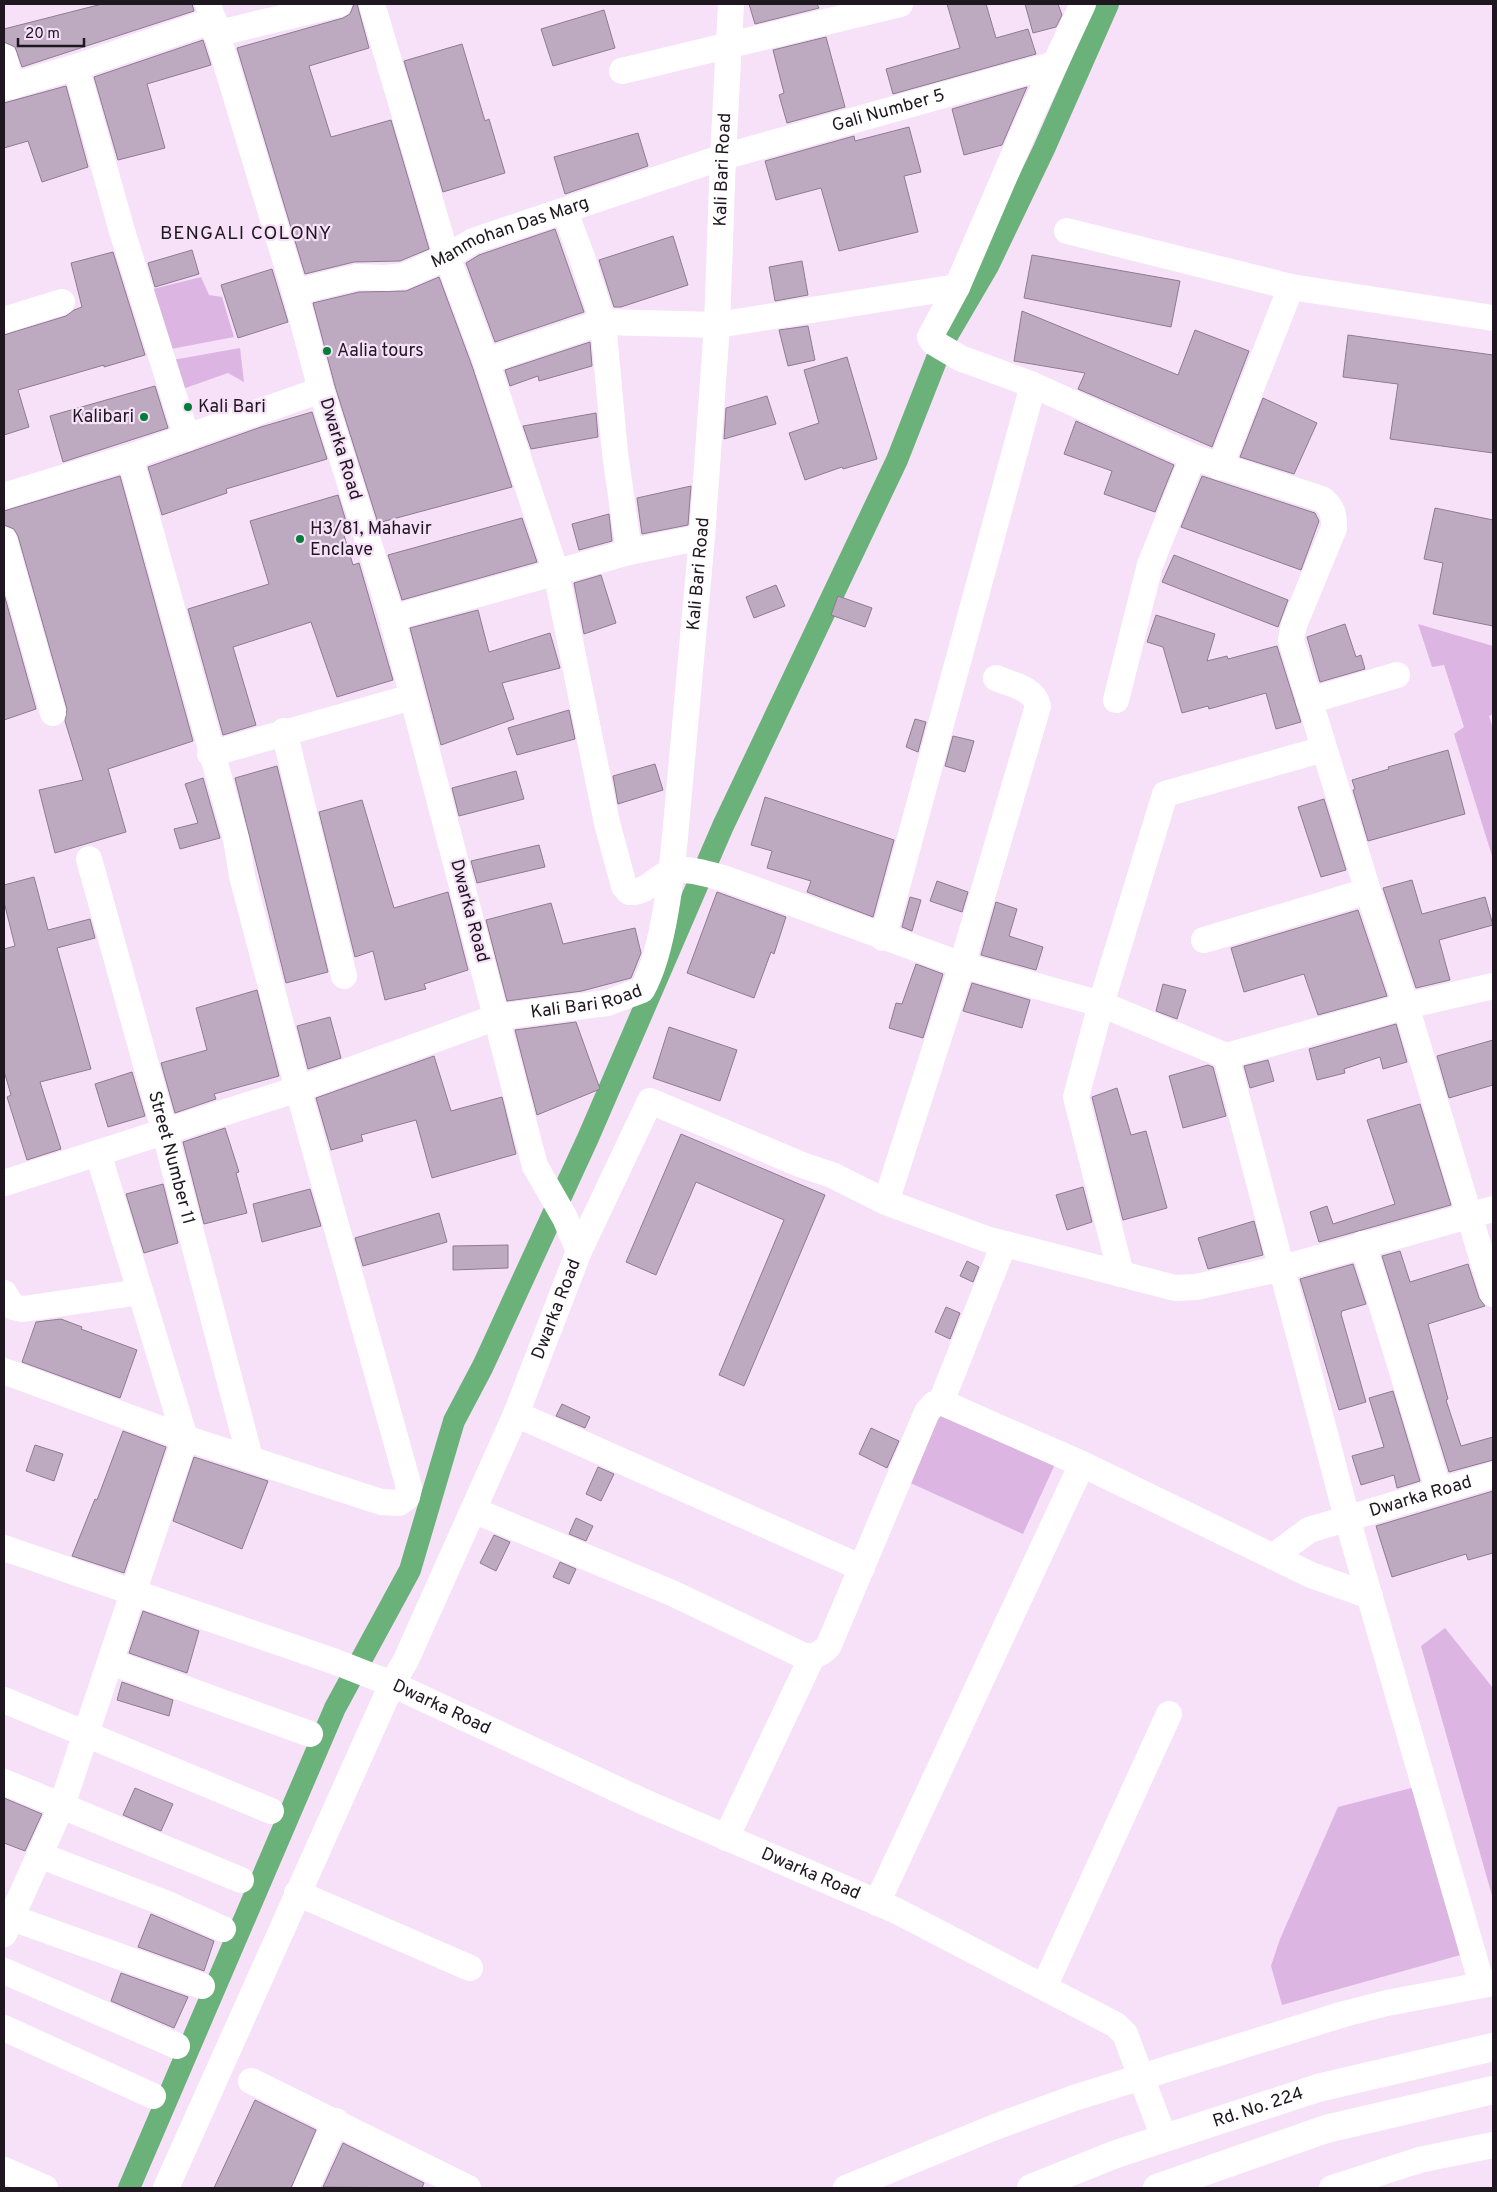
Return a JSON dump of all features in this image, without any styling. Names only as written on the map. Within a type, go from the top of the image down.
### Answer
[{"type":"main road","name":"Rd. No. 224","points":[[1030,2188],[1116,2154],[1318,2088],[1493,2047]]},
{"type":"main road","points":[[1157,2188],[1326,2129],[1493,2090]]},
{"type":"street","points":[[4,57],[8,87],[76,67],[213,19],[339,4]]},
{"type":"street","points":[[372,4],[447,257],[486,361],[556,572],[620,877],[629,892],[639,892],[672,871],[699,872],[726,879],[883,938],[962,965],[1101,1004],[1226,1056],[1406,1006],[1493,986]]},
{"type":"street","name":"Kali Bari Road","points":[[4,1183],[298,1089],[496,1016],[607,1003],[642,990],[649,979],[672,871],[702,537],[717,325],[731,4]]},
{"type":"street","points":[[622,71],[900,4]]},
{"type":"street","points":[[1083,4],[956,287],[931,333],[933,342],[960,358],[1033,385],[1193,457],[1322,499],[1330,505],[1334,513],[1334,528],[1294,625],[1291,640],[1368,892],[1406,1006],[1482,1212],[1493,1294]]},
{"type":"street","name":"Dwarka Road","points":[[213,19],[295,292],[322,390],[392,618],[535,1166],[565,1218],[579,1252],[516,1414],[406,1660],[392,1684],[633,1797],[877,1903],[1116,2025],[1125,2034],[1164,2138]]},
{"type":"street","name":"Gali Number 5","points":[[723,157],[1055,64]]},
{"type":"street","points":[[76,67],[122,231],[187,438]]},
{"type":"street","name":"Manmohan Das Marg","points":[[295,292],[357,276],[386,278],[404,276],[447,257],[473,241],[565,212],[723,157]]},
{"type":"street","points":[[565,212],[603,322],[615,453],[629,552]]},
{"type":"street","points":[[1068,231],[1291,287],[1493,318]]},
{"type":"street","points":[[486,361],[603,322],[717,325],[956,287]]},
{"type":"street","points":[[1220,467],[1291,287]]},
{"type":"street","points":[[4,320],[62,302]]},
{"type":"street","points":[[883,938],[1033,385]]},
{"type":"street","points":[[4,496],[187,438],[322,390]]},
{"type":"street","points":[[4,1371],[185,1438],[386,1503],[399,1503],[407,1497],[409,1487],[298,1089],[242,876],[236,839],[210,754],[130,457]]},
{"type":"street","points":[[1116,700],[1150,565],[1193,457]]},
{"type":"street","points":[[392,618],[629,552],[702,537]]},
{"type":"street","points":[[4,540],[53,713]]},
{"type":"street","points":[[1309,701],[1397,674]]},
{"type":"street","points":[[886,1202],[962,965],[1038,706],[1036,698],[1028,691],[996,678]]},
{"type":"street","points":[[210,754],[284,731],[412,697]]},
{"type":"street","points":[[284,731],[344,976]]},
{"type":"street","points":[[1121,1274],[1076,1104],[1079,1085],[1101,1004],[1164,794],[1324,749]]},
{"type":"street","name":"Street Number 11","points":[[89,859],[165,1133],[250,1458]]},
{"type":"street","points":[[1204,940],[1368,892]]},
{"type":"street","points":[[846,2188],[994,2127],[1140,2077],[1344,2014],[1387,2003],[1488,1984],[1347,1518],[1226,1056]]},
{"type":"street","points":[[579,1252],[650,1101],[802,1165],[832,1175],[886,1202],[1004,1244],[1183,1288],[1283,1268],[1482,1212]]},
{"type":"street","points":[[98,1153],[185,1438],[62,1805],[6,1922],[202,1986]]},
{"type":"street","points":[[941,1402],[1004,1244]]},
{"type":"street","points":[[1363,1244],[1439,1491]]},
{"type":"street","points":[[4,1293],[13,1307],[23,1309],[140,1292]]},
{"type":"street","points":[[473,1510],[672,1593],[804,1656],[812,1657],[824,1652],[829,1645],[927,1412],[934,1404],[941,1402],[1082,1464],[1335,1584],[1370,1596]]},
{"type":"street","points":[[516,1414],[862,1568]]},
{"type":"street","points":[[877,1903],[1082,1464]]},
{"type":"street","name":"Dwarka Road","points":[[1274,1556],[1309,1530],[1493,1475]]},
{"type":"street","points":[[4,1548],[336,1662],[392,1684],[166,2188]]},
{"type":"street","points":[[726,1838],[812,1657]]},
{"type":"street","points":[[110,1662],[310,1734]]},
{"type":"street","points":[[4,1700],[271,1811]]},
{"type":"street","points":[[1044,1987],[1168,1714]]},
{"type":"street","points":[[4,1782],[242,1880]]},
{"type":"street","points":[[39,1855],[170,1905],[223,1929]]},
{"type":"street","points":[[297,1893],[470,1968]]},
{"type":"street","points":[[4,1971],[177,2046]]},
{"type":"street","points":[[4,2028],[153,2096]]},
{"type":"street","points":[[251,2081],[336,2121],[432,2180],[468,2188]]},
{"type":"street","points":[[306,2188],[336,2121]]},
{"type":"street","points":[[1332,2188],[1419,2160],[1493,2145]]},
{"type":"street","points":[[4,2170],[45,2188]]},
{"type":"shaded area","points":[[201,277],[209,295],[222,297],[234,337],[171,349],[149,290]]},
{"type":"shaded area","points":[[240,348],[244,382],[228,373],[177,391],[167,361]]},
{"type":"shaded area","points":[[1418,624],[1493,646],[1493,714],[1489,716],[1493,729],[1493,859],[1454,734],[1464,727],[1444,665],[1432,667]]},
{"type":"shaded area","points":[[937,1410],[1057,1460],[1023,1534],[906,1481]]},
{"type":"shaded area","points":[[1445,1628],[1493,1688],[1493,1899],[1421,1646]]},
{"type":"shaded area","points":[[1419,1786],[1464,1954],[1282,2005],[1271,1966],[1280,1939],[1338,1807]]},
{"type":"building","points":[[102,4],[192,4],[194,11],[22,67],[15,47],[4,42],[4,29]]},
{"type":"building","points":[[354,4],[357,4],[369,48],[309,66],[331,137],[391,120],[429,249],[400,261],[354,262],[305,274],[237,48],[343,18],[350,14]]},
{"type":"building","points":[[749,4],[817,4],[819,8],[755,24]]},
{"type":"building","points":[[947,4],[986,4],[996,38],[1028,29],[1036,54],[893,94],[886,69],[960,48]]},
{"type":"building","points":[[1025,4],[1058,4],[1062,15],[1056,27],[1033,33]]},
{"type":"building","points":[[604,10],[615,48],[553,66],[541,29]]},
{"type":"building","points":[[826,37],[845,107],[787,123],[779,95],[784,93],[773,50]]},
{"type":"building","points":[[203,40],[211,65],[147,84],[165,148],[118,160],[94,77]]},
{"type":"building","points":[[462,44],[485,121],[489,119],[505,173],[443,192],[404,61]]},
{"type":"building","points":[[66,86],[88,167],[42,182],[28,141],[4,148],[4,103]]},
{"type":"building","points":[[1027,87],[1002,145],[964,155],[952,109]]},
{"type":"building","points":[[909,127],[921,172],[904,176],[918,232],[839,251],[821,188],[776,200],[765,161],[854,136],[855,141]]},
{"type":"building","points":[[638,133],[648,166],[565,194],[554,157]]},
{"type":"building","points":[[555,229],[584,312],[495,342],[466,263],[479,255]]},
{"type":"building","points":[[673,236],[688,285],[621,307],[614,307],[599,260]]},
{"type":"building","points":[[192,250],[199,274],[155,287],[148,263]]},
{"type":"building","points":[[113,252],[145,355],[18,390],[29,427],[4,435],[4,335],[66,316],[82,307],[71,263]]},
{"type":"building","points":[[1032,255],[1180,281],[1171,327],[1024,298]]},
{"type":"building","points":[[802,261],[808,295],[775,301],[769,267]]},
{"type":"building","points":[[272,269],[288,322],[238,338],[221,285]]},
{"type":"building","points":[[439,277],[472,366],[512,487],[378,523],[335,386],[313,303],[359,292],[406,291]]},
{"type":"building","points":[[1022,311],[1178,375],[1195,330],[1249,351],[1212,447],[1078,389],[1085,373],[1014,361]]},
{"type":"building","points":[[808,326],[815,360],[788,366],[779,330]]},
{"type":"building","points":[[1348,335],[1493,355],[1493,453],[1390,439],[1398,384],[1343,377]]},
{"type":"building","points":[[590,342],[592,366],[539,381],[538,376],[510,386],[505,370]]},
{"type":"building","points":[[847,357],[877,459],[843,469],[842,467],[805,480],[789,433],[819,423],[804,370]]},
{"type":"building","points":[[155,386],[168,428],[63,462],[50,416]]},
{"type":"building","points":[[767,396],[776,424],[724,439],[726,408]]},
{"type":"building","points":[[1263,398],[1317,423],[1294,474],[1240,457]]},
{"type":"building","points":[[312,412],[327,459],[226,489],[227,493],[162,515],[148,467],[261,427]]},
{"type":"building","points":[[596,413],[598,437],[531,449],[523,426]]},
{"type":"building","points":[[1076,421],[1174,465],[1155,512],[1104,494],[1112,471],[1064,454]]},
{"type":"building","points":[[120,476],[193,741],[108,769],[126,832],[55,853],[39,790],[83,780],[65,721],[67,709],[18,536],[14,529],[4,525],[4,511]]},
{"type":"building","points":[[1202,476],[1315,513],[1319,521],[1301,570],[1181,527]]},
{"type":"building","points":[[691,486],[688,525],[642,534],[637,498]]},
{"type":"building","points":[[338,495],[349,531],[343,532],[353,565],[359,563],[393,680],[337,697],[311,622],[233,647],[256,725],[223,735],[188,609],[269,584],[250,521]]},
{"type":"building","points":[[1435,508],[1493,520],[1493,626],[1433,614],[1443,563],[1424,559]]},
{"type":"building","points":[[609,514],[612,541],[579,550],[572,524]]},
{"type":"building","points":[[522,518],[537,562],[402,600],[388,555]]},
{"type":"building","points":[[1174,555],[1288,600],[1278,627],[1162,582]]},
{"type":"building","points":[[601,575],[616,623],[584,634],[574,583]]},
{"type":"building","points":[[776,585],[785,606],[754,618],[746,597]]},
{"type":"building","points":[[4,594],[36,709],[4,720]]},
{"type":"building","points":[[838,596],[872,608],[865,627],[831,615]]},
{"type":"building","points":[[478,610],[489,652],[550,633],[560,668],[502,683],[514,719],[441,745],[410,628]]},
{"type":"building","points":[[1156,615],[1215,634],[1207,661],[1227,656],[1228,659],[1277,646],[1301,722],[1276,729],[1266,693],[1209,709],[1208,706],[1182,713],[1163,647],[1147,642]]},
{"type":"building","points":[[1345,624],[1356,657],[1361,655],[1365,669],[1320,682],[1307,637]]},
{"type":"building","points":[[569,710],[575,739],[517,755],[508,728]]},
{"type":"building","points":[[915,719],[926,722],[918,752],[906,747]]},
{"type":"building","points":[[953,736],[974,741],[965,772],[945,766]]},
{"type":"building","points":[[1448,750],[1465,814],[1368,841],[1353,790],[1355,789],[1352,780],[1389,769],[1388,767]]},
{"type":"building","points":[[655,764],[663,790],[618,804],[613,776]]},
{"type":"building","points":[[277,766],[328,972],[286,983],[235,778]]},
{"type":"building","points":[[516,771],[524,799],[459,816],[452,788]]},
{"type":"building","points":[[203,778],[220,838],[180,849],[174,829],[198,823],[185,784]]},
{"type":"building","points":[[765,797],[894,840],[873,917],[807,892],[811,881],[767,868],[772,851],[751,845]]},
{"type":"building","points":[[1324,799],[1346,870],[1321,877],[1298,807]]},
{"type":"building","points":[[362,800],[394,908],[448,892],[468,970],[424,984],[426,989],[385,1000],[373,951],[355,957],[319,812]]},
{"type":"building","points":[[539,845],[545,867],[477,883],[471,861]]},
{"type":"building","points":[[34,877],[48,930],[90,919],[95,938],[57,948],[91,1069],[40,1082],[61,1149],[27,1160],[7,1097],[11,1095],[4,1071],[4,949],[15,946],[4,902],[4,885]]},
{"type":"building","points":[[1412,880],[1422,914],[1485,897],[1493,925],[1439,940],[1450,980],[1416,988],[1383,888]]},
{"type":"building","points":[[937,881],[968,892],[962,912],[930,901]]},
{"type":"building","points":[[717,892],[786,917],[774,954],[771,952],[754,998],[687,973]]},
{"type":"building","points":[[910,897],[921,900],[912,931],[902,927]]},
{"type":"building","points":[[996,902],[1017,909],[1009,936],[1043,947],[1036,970],[981,955]]},
{"type":"building","points":[[551,903],[563,944],[635,928],[641,953],[631,978],[582,991],[507,1001],[486,920]]},
{"type":"building","points":[[1358,910],[1387,996],[1318,1015],[1304,974],[1244,992],[1231,948]]},
{"type":"building","points":[[916,964],[943,974],[923,1038],[889,1028],[896,1003],[902,1004]]},
{"type":"building","points":[[972,983],[1030,1000],[1022,1028],[963,1011]]},
{"type":"building","points":[[1163,984],[1186,990],[1177,1019],[1156,1011]]},
{"type":"building","points":[[257,990],[279,1076],[214,1094],[216,1099],[175,1113],[161,1063],[207,1050],[196,1008]]},
{"type":"building","points":[[330,1017],[341,1058],[308,1069],[297,1026]]},
{"type":"building","points":[[576,1022],[600,1089],[537,1115],[515,1030]]},
{"type":"building","points":[[1396,1024],[1407,1062],[1383,1069],[1380,1057],[1344,1069],[1345,1073],[1317,1080],[1309,1049]]},
{"type":"building","points":[[669,1027],[737,1050],[720,1101],[653,1078]]},
{"type":"building","points":[[1493,1040],[1493,1085],[1449,1098],[1437,1056]]},
{"type":"building","points":[[434,1056],[451,1111],[502,1097],[516,1154],[432,1178],[416,1120],[361,1135],[363,1141],[331,1150],[316,1098]]},
{"type":"building","points":[[1268,1060],[1274,1081],[1250,1088],[1244,1066]]},
{"type":"building","points":[[1208,1065],[1213,1067],[1226,1116],[1183,1128],[1169,1076]]},
{"type":"building","points":[[132,1072],[145,1116],[108,1127],[95,1084]]},
{"type":"building","points":[[1117,1088],[1131,1135],[1146,1131],[1167,1208],[1123,1220],[1092,1097]]},
{"type":"building","points":[[1420,1104],[1451,1205],[1319,1242],[1310,1212],[1327,1206],[1333,1224],[1395,1204],[1367,1120]]},
{"type":"building","points":[[225,1128],[239,1172],[236,1173],[247,1213],[204,1224],[183,1142]]},
{"type":"building","points":[[681,1134],[825,1195],[744,1386],[719,1375],[784,1220],[696,1182],[656,1275],[626,1262]]},
{"type":"building","points":[[163,1184],[178,1243],[144,1253],[126,1194]]},
{"type":"building","points":[[1083,1187],[1092,1222],[1067,1230],[1056,1195]]},
{"type":"building","points":[[310,1189],[321,1226],[262,1242],[253,1204]]},
{"type":"building","points":[[439,1213],[447,1242],[363,1266],[355,1238]]},
{"type":"building","points":[[1254,1221],[1263,1255],[1208,1269],[1198,1238]]},
{"type":"building","points":[[508,1245],[508,1268],[453,1270],[453,1246]]},
{"type":"building","points":[[1400,1251],[1410,1282],[1468,1264],[1479,1298],[1485,1306],[1428,1324],[1448,1399],[1446,1400],[1461,1446],[1493,1437],[1493,1460],[1449,1472],[1382,1256]]},
{"type":"building","points":[[967,1261],[979,1267],[973,1282],[960,1276]]},
{"type":"building","points":[[1353,1264],[1366,1304],[1342,1311],[1341,1314],[1366,1402],[1339,1410],[1300,1279]]},
{"type":"building","points":[[946,1307],[960,1313],[950,1339],[935,1332]]},
{"type":"building","points":[[61,1319],[82,1327],[81,1329],[137,1350],[120,1398],[22,1362],[36,1322]]},
{"type":"building","points":[[1393,1391],[1420,1481],[1397,1488],[1394,1475],[1361,1485],[1352,1456],[1384,1447],[1369,1398]]},
{"type":"building","points":[[562,1404],[590,1417],[585,1428],[556,1416]]},
{"type":"building","points":[[871,1428],[899,1441],[887,1468],[859,1454]]},
{"type":"building","points":[[123,1431],[166,1447],[124,1573],[72,1556],[95,1499],[97,1500]]},
{"type":"building","points":[[35,1445],[63,1454],[54,1481],[26,1471]]},
{"type":"building","points":[[194,1457],[268,1481],[242,1549],[173,1521]]},
{"type":"building","points":[[598,1467],[614,1474],[601,1501],[586,1494]]},
{"type":"building","points":[[1493,1491],[1493,1553],[1468,1560],[1466,1554],[1392,1577],[1376,1526]]},
{"type":"building","points":[[576,1518],[593,1526],[586,1541],[569,1534]]},
{"type":"building","points":[[494,1535],[510,1542],[496,1571],[480,1563]]},
{"type":"building","points":[[560,1562],[576,1569],[569,1584],[553,1577]]},
{"type":"building","points":[[143,1611],[199,1631],[187,1673],[129,1653]]},
{"type":"building","points":[[122,1682],[173,1700],[169,1716],[117,1700]]},
{"type":"building","points":[[135,1788],[173,1804],[161,1831],[123,1815]]},
{"type":"building","points":[[4,1798],[42,1814],[25,1851],[4,1843]]},
{"type":"building","points":[[151,1914],[214,1941],[204,1971],[138,1947]]},
{"type":"building","points":[[121,1973],[188,1997],[174,2028],[111,2001]]},
{"type":"building","points":[[255,2100],[316,2130],[291,2188],[214,2188]]},
{"type":"building","points":[[343,2143],[424,2183],[422,2188],[323,2187]]},
{"type":"waterway","points":[[129,2188],[335,1708],[410,1570],[454,1421],[483,1366],[588,1138],[723,826],[897,460],[943,343],[988,266],[1044,149],[1108,4]]},
{"type":"place","name":"Aalia tours","points":[[327,351]]},
{"type":"place","name":"Kali Bari","points":[[188,407]]},
{"type":"place","name":"Kalibari","points":[[144,417]]},
{"type":"place","name":"H3/81, Mahavir Enclave","points":[[300,539]]},
{"type":"district","name":"BENGALI COLONY","points":[[246,234]]}]
